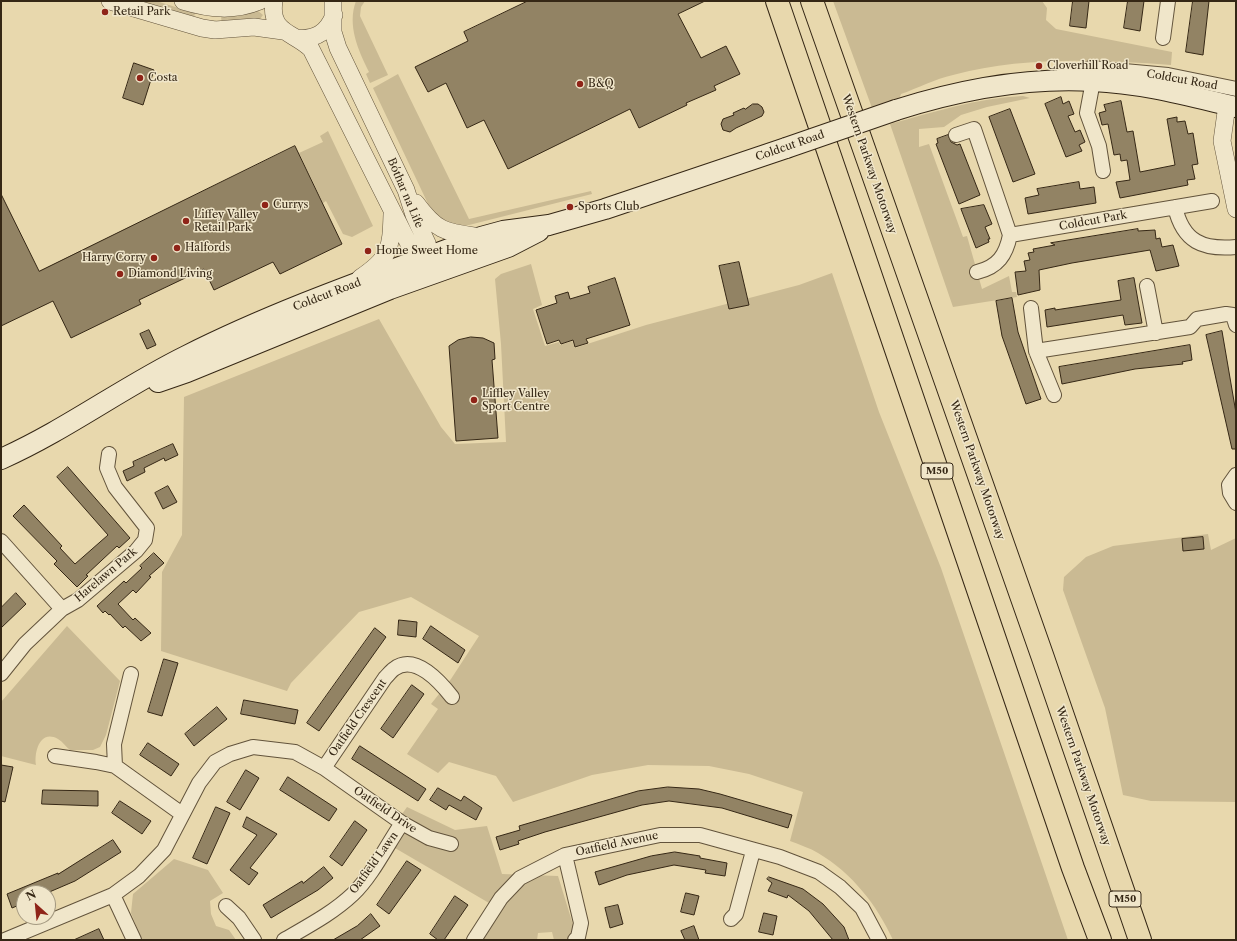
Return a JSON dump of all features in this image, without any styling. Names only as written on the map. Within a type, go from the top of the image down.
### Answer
[{"type":"highway","name":"M50","points":[[777,1],[1019,709],[1100,940]]},
{"type":"highway","name":"Western Parkway Motorway","points":[[812,1],[1042,655],[1140,940]]},
{"type":"main road","name":"Coldcut Road","points":[[117,396],[187,372],[481,237],[503,231],[549,225],[605,209],[940,96],[970,90],[1034,82],[1093,81],[1233,100]]},
{"type":"main road","name":"Coldcut Road","points":[[1,459],[117,396],[185,356],[244,328],[348,286],[427,263],[508,247],[549,225]]},
{"type":"street","name":"Bóthar na Life","points":[[110,1],[202,28],[215,30],[254,27],[289,34],[305,39],[315,37],[327,28],[335,6]]},
{"type":"street","points":[[183,1],[215,9],[240,8],[260,1]]},
{"type":"street","name":"Bóthar na Life","points":[[274,1],[274,18],[289,34],[304,42],[311,49],[392,212],[427,263]]},
{"type":"street","points":[[1163,38],[1168,1]]},
{"type":"street","name":"Bóthar na Life","points":[[335,6],[333,32],[338,48],[406,190],[427,263]]},
{"type":"street","name":"Coldcut Road","points":[[1034,82],[1091,68],[1168,75],[1233,100]]},
{"type":"street","points":[[1093,81],[1087,113],[1099,146],[1103,171]]},
{"type":"street","points":[[1233,100],[1222,141],[1236,209]]},
{"type":"street","points":[[956,135],[974,129],[1010,236],[1006,250],[1000,260],[988,269],[978,272]]},
{"type":"street","points":[[406,190],[428,220],[444,231],[481,237]]},
{"type":"street","name":"Coldcut Park","points":[[1010,236],[1212,201]]},
{"type":"street","points":[[1175,207],[1179,222],[1190,236],[1202,246],[1236,247]]},
{"type":"street","points":[[348,286],[374,269],[385,256],[390,246],[392,212]]},
{"type":"street","points":[[1147,286],[1156,333]]},
{"type":"street","points":[[1031,308],[1036,351],[1054,395]]},
{"type":"street","points":[[1036,351],[1190,327],[1197,319],[1226,314],[1234,315],[1236,325]]},
{"type":"street","name":"Harelawn Park","points":[[1,674],[25,644],[62,609],[79,599],[136,551],[146,540],[148,528],[115,487],[107,468],[109,454]]},
{"type":"street","points":[[1236,475],[1229,485],[1230,493],[1236,503]]},
{"type":"street","name":"Harelawn Park","points":[[1,541],[62,609]]},
{"type":"street","name":"Oatfield Crescent","points":[[324,768],[385,678],[394,668],[404,665],[417,666],[440,682],[452,697]]},
{"type":"street","points":[[115,766],[114,744],[131,674]]},
{"type":"street","name":"Oatfield Drive","points":[[5,940],[113,895],[139,876],[164,850],[199,783],[215,762],[230,754],[253,747],[295,752],[324,768],[402,823],[429,838],[450,844]]},
{"type":"street","points":[[54,756],[115,766],[182,814]]},
{"type":"street","name":"Oatfield Lawn","points":[[284,940],[330,913],[354,893],[378,862],[402,823]]},
{"type":"street","name":"Oatfield Avenue","points":[[474,940],[501,898],[520,878],[565,855],[660,835],[700,835],[753,851],[780,857],[819,872],[840,887],[862,908],[879,940]]},
{"type":"street","points":[[731,919],[736,914],[753,851]]},
{"type":"street","points":[[565,855],[581,923],[578,937],[575,940]]},
{"type":"street","points":[[113,895],[134,940]]},
{"type":"street","points":[[226,906],[239,918],[254,940]]},
{"type":"shaded area","points":[[131,1],[156,1],[195,13],[193,20]]},
{"type":"shaded area","points":[[356,1],[365,1],[361,7],[360,16],[388,75],[370,83],[366,74],[369,72],[361,55],[353,28]]},
{"type":"shaded area","points":[[833,1],[1042,1],[1047,8],[1046,20],[1056,29],[1172,52],[1171,65],[1061,61],[1007,65],[980,69],[940,79],[901,94],[900,97],[872,108]]},
{"type":"shaded area","points":[[257,10],[263,15],[260,19],[222,24],[221,17],[237,16]]},
{"type":"shaded area","points":[[398,74],[469,219],[591,191],[592,194],[469,225],[457,225],[443,220],[430,208],[373,88]]},
{"type":"shaded area","points":[[1023,96],[1030,98],[987,107],[961,115],[944,127],[919,129],[919,147],[929,144],[963,237],[967,236],[982,289],[1009,276],[1012,292],[1016,292],[1017,297],[953,307],[890,124],[939,110],[972,103],[1006,97]]},
{"type":"shaded area","points":[[328,131],[373,226],[352,237],[343,234],[326,201],[323,203],[299,153],[323,142],[320,136]]},
{"type":"shaded area","points":[[531,264],[542,305],[533,309],[545,346],[559,342],[560,345],[572,341],[575,348],[646,325],[799,285],[832,273],[879,412],[941,568],[1068,940],[893,940],[887,927],[871,902],[842,870],[818,853],[790,841],[803,792],[749,774],[709,766],[648,765],[592,775],[513,802],[496,776],[449,762],[438,773],[407,754],[438,709],[431,704],[451,679],[479,636],[411,597],[359,612],[291,683],[287,691],[161,651],[162,572],[182,535],[184,397],[379,319],[441,427],[455,444],[506,442],[501,344],[495,279],[501,274]]},
{"type":"shaded area","points":[[1208,534],[1211,550],[1236,538],[1236,802],[1151,801],[1123,795],[1105,708],[1063,590],[1064,577],[1086,557],[1113,546]]},
{"type":"shaded area","points":[[67,626],[120,681],[106,735],[100,747],[93,750],[70,750],[58,739],[47,737],[43,739],[37,748],[36,765],[1,756],[1,702]]},
{"type":"shaded area","points":[[407,807],[455,830],[487,826],[502,874],[558,876],[574,928],[569,940],[554,940],[552,932],[538,933],[537,940],[482,940],[501,910],[383,841]]},
{"type":"shaded area","points":[[174,859],[208,870],[223,893],[210,901],[211,914],[216,926],[229,930],[236,940],[142,940],[131,913],[133,894]]},
{"type":"building","name":"B&Q","points":[[528,1],[705,1],[678,14],[701,58],[726,46],[740,74],[714,86],[716,90],[686,103],[687,105],[639,128],[630,109],[508,169],[484,120],[467,128],[446,83],[428,92],[415,67],[468,41],[464,32]]},
{"type":"building","points":[[1073,1],[1089,1],[1086,28],[1070,26]]},
{"type":"building","points":[[1128,1],[1144,1],[1140,31],[1124,28]]},
{"type":"building","points":[[1193,1],[1209,1],[1203,55],[1186,52]]},
{"type":"building","name":"Costa","points":[[134,63],[154,70],[143,105],[123,98]]},
{"type":"building","points":[[1061,97],[1063,104],[1069,101],[1074,114],[1068,116],[1075,132],[1080,130],[1085,142],[1079,145],[1082,151],[1066,157],[1045,104]]},
{"type":"building","points":[[1121,101],[1127,132],[1133,131],[1140,172],[1175,165],[1167,119],[1177,117],[1177,122],[1185,121],[1188,134],[1193,133],[1198,164],[1192,165],[1195,179],[1187,180],[1188,185],[1120,198],[1116,182],[1130,180],[1127,160],[1121,161],[1120,154],[1114,155],[1108,124],[1102,125],[1099,113],[1106,111],[1104,105]]},
{"type":"building","points":[[753,104],[758,104],[762,107],[764,112],[762,116],[730,132],[723,130],[721,124],[723,119],[734,115],[733,113],[744,108],[745,109]]},
{"type":"building","points":[[1010,109],[1035,174],[1013,182],[989,117]]},
{"type":"building","points":[[948,135],[951,142],[957,145],[960,144],[980,195],[959,204],[936,144],[938,143],[937,139]]},
{"type":"building","points":[[295,146],[342,244],[280,274],[273,262],[214,290],[204,269],[139,300],[141,304],[71,338],[53,301],[1,326],[1,194],[39,271]]},
{"type":"building","points":[[1079,182],[1080,189],[1094,187],[1096,203],[1028,214],[1025,198],[1039,195],[1037,189]]},
{"type":"building","points":[[984,205],[992,224],[985,227],[990,239],[988,239],[989,242],[976,248],[961,209]]},
{"type":"building","points":[[1138,229],[1138,231],[1155,230],[1156,239],[1160,238],[1162,247],[1173,245],[1179,266],[1156,271],[1150,250],[1072,263],[1039,270],[1040,290],[1018,295],[1015,272],[1026,271],[1024,261],[1030,260],[1028,253],[1034,252],[1033,249],[1055,245],[1051,243]]},
{"type":"building","points":[[739,262],[749,305],[729,309],[719,266]]},
{"type":"building","points":[[615,278],[630,325],[586,339],[588,343],[575,347],[573,340],[561,344],[559,340],[547,344],[536,310],[557,303],[555,296],[568,292],[570,299],[590,293],[588,287]]},
{"type":"building","points":[[1134,278],[1142,323],[1125,325],[1123,315],[1047,327],[1045,310],[1055,308],[1055,310],[1121,300],[1118,281]]},
{"type":"building","points":[[1012,298],[1018,332],[1041,399],[1026,404],[1002,336],[996,301]]},
{"type":"building","points":[[149,330],[156,345],[147,349],[140,334]]},
{"type":"building","points":[[1222,331],[1236,413],[1236,449],[1232,449],[1206,335]]},
{"type":"building","name":"Liffley Valley Sport Centre","points":[[471,337],[483,338],[494,343],[495,359],[492,360],[498,438],[456,441],[449,346],[458,340]]},
{"type":"building","points":[[1190,345],[1192,360],[1182,362],[1183,364],[1135,369],[1062,384],[1059,367]]},
{"type":"building","points":[[173,444],[178,455],[165,461],[164,458],[144,468],[145,472],[127,481],[123,471],[134,466],[133,462]]},
{"type":"building","points":[[68,467],[130,538],[119,548],[117,546],[86,575],[88,576],[77,587],[54,564],[57,561],[13,516],[24,505],[62,546],[60,548],[75,564],[108,535],[57,477]]},
{"type":"building","points":[[168,486],[177,502],[163,509],[155,493]]},
{"type":"building","points":[[1203,537],[1204,549],[1183,551],[1182,539]]},
{"type":"building","points":[[154,553],[164,563],[149,576],[151,577],[136,593],[133,590],[118,604],[133,620],[135,618],[151,633],[141,641],[125,626],[123,628],[110,614],[109,615],[105,611],[103,613],[97,606],[124,581],[126,583],[142,568],[140,566]]},
{"type":"building","points":[[16,593],[26,604],[1,628],[1,608]]},
{"type":"building","points":[[399,620],[417,622],[416,637],[398,635]]},
{"type":"building","points":[[431,626],[465,650],[458,663],[423,639]]},
{"type":"building","points":[[375,628],[386,637],[319,731],[307,723]]},
{"type":"building","points":[[164,659],[178,663],[162,716],[148,712]]},
{"type":"building","points":[[412,685],[424,694],[393,738],[381,729]]},
{"type":"building","points":[[244,700],[298,710],[295,724],[241,714]]},
{"type":"building","points":[[217,707],[227,719],[194,746],[185,734]]},
{"type":"building","points":[[148,743],[179,764],[171,776],[140,755]]},
{"type":"building","points":[[360,746],[426,789],[418,801],[352,759]]},
{"type":"building","points":[[1,765],[13,767],[5,802],[1,801]]},
{"type":"building","points":[[246,770],[259,778],[240,810],[227,802]]},
{"type":"building","points":[[288,777],[337,809],[329,821],[280,790]]},
{"type":"building","points":[[668,787],[699,789],[792,815],[788,828],[722,808],[669,801],[642,805],[545,832],[518,841],[519,844],[500,850],[496,837],[520,830],[519,826],[638,791]]},
{"type":"building","points":[[438,788],[461,801],[464,796],[482,808],[476,820],[449,805],[446,810],[430,800]]},
{"type":"building","points":[[43,790],[98,791],[98,806],[42,804]]},
{"type":"building","points":[[120,801],[151,821],[142,834],[112,813]]},
{"type":"building","points":[[216,807],[230,813],[207,864],[193,858]]},
{"type":"building","points":[[247,817],[277,834],[250,868],[258,873],[249,885],[230,870],[257,835],[243,827]]},
{"type":"building","points":[[355,821],[367,830],[342,866],[330,857]]},
{"type":"building","points":[[113,840],[121,852],[75,881],[56,889],[56,885],[29,885],[58,874]]},
{"type":"building","points":[[675,852],[700,856],[700,858],[727,863],[725,876],[705,873],[706,870],[674,865],[627,875],[599,885],[595,872],[651,856]]},
{"type":"building","points":[[407,861],[421,870],[389,914],[377,905]]},
{"type":"building","points":[[324,867],[333,878],[318,890],[271,918],[263,905],[302,881],[303,883]]},
{"type":"building","points":[[769,877],[803,889],[823,904],[844,927],[849,940],[833,940],[809,911],[788,895],[787,898],[768,891],[772,883],[767,879]]},
{"type":"building","points":[[16,890],[16,906],[12,908],[7,894]]},
{"type":"building","points":[[686,893],[699,896],[694,915],[681,912]]},
{"type":"building","points":[[455,896],[468,905],[444,940],[438,940],[430,934]]},
{"type":"building","points":[[618,905],[623,924],[610,928],[605,908]]},
{"type":"building","points":[[764,913],[777,916],[773,935],[759,932]]},
{"type":"building","points":[[371,914],[380,926],[360,940],[333,940],[357,926]]},
{"type":"building","points":[[694,926],[699,940],[685,940],[681,931]]},
{"type":"building","points":[[99,929],[104,940],[74,940]]},
{"type":"place","name":"Retail Park","points":[[105,12]]},
{"type":"place","name":"Cloverhill Road","points":[[1039,66]]},
{"type":"place","name":"Costa","points":[[140,78]]},
{"type":"place","name":"B&Q","points":[[580,84]]},
{"type":"place","name":"Currys","points":[[265,205]]},
{"type":"place","name":"Sports Club","points":[[570,207]]},
{"type":"place","name":"Liffey Valley Retail Park","points":[[186,221]]},
{"type":"place","name":"Halfords","points":[[177,248]]},
{"type":"place","name":"Home Sweet Home","points":[[368,251]]},
{"type":"place","name":"Harry Corry","points":[[154,258]]},
{"type":"place","name":"Diamond Living","points":[[120,274]]},
{"type":"place","name":"Liffley Valley Sport Centre","points":[[474,400]]}]
